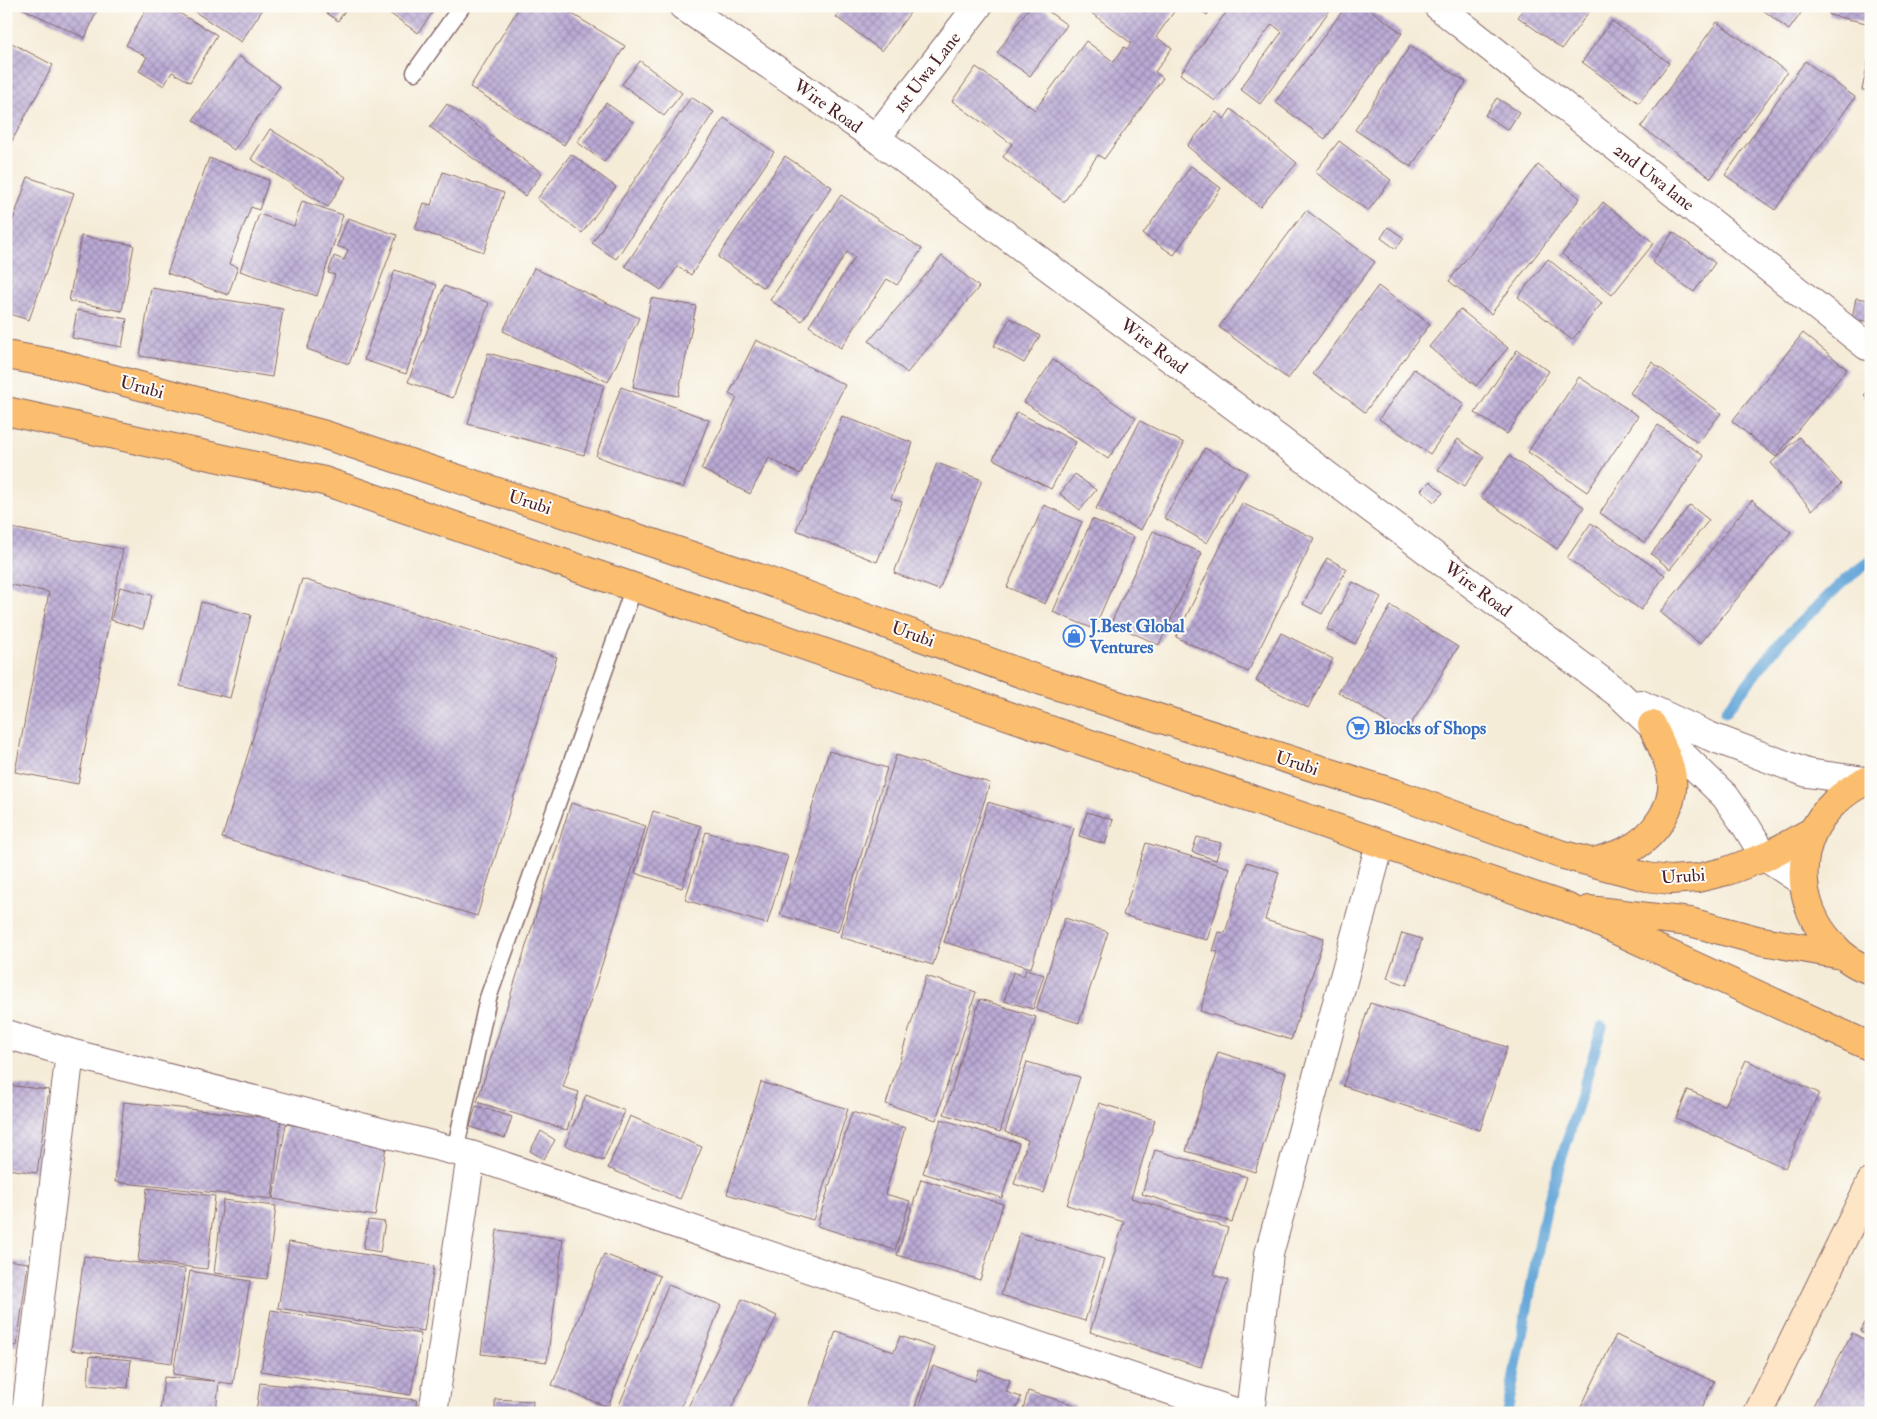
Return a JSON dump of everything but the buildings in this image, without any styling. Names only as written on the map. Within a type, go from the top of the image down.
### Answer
[{"type":"highway","name":"Urubi","points":[[6,355],[57,364],[322,434],[759,578],[1042,681],[1384,790],[1560,854],[1647,877],[1670,880],[1698,878],[1727,871],[1765,857],[1813,831]]},
{"type":"highway","points":[[6,411],[324,481],[1566,908],[1871,1047]]},
{"type":"highway","points":[[1594,862],[1625,852],[1646,837],[1662,820],[1673,796],[1670,768],[1652,725]]},
{"type":"highway","points":[[1842,955],[1822,934],[1809,910],[1803,882],[1805,854],[1813,831],[1827,810],[1845,793],[1868,780]]},
{"type":"highway","points":[[1566,908],[1690,922],[1756,940],[1842,955],[1871,970]]},
{"type":"street","name":"Wire Road","points":[[684,6],[876,138],[1619,694],[1725,796],[1765,857],[1803,882]]},
{"type":"street","name":"1st Uwa Lane","points":[[876,138],[978,6]]},
{"type":"street","name":"2nd Uwa lane","points":[[1438,6],[1867,346],[1871,346]]},
{"type":"street","name":"Wire Road","points":[[1619,694],[1709,736],[1807,773],[1868,780]]},
{"type":"street","points":[[1250,1413],[1269,1254],[1380,844]]},
{"type":"street","points":[[6,1034],[70,1053],[463,1153],[1238,1413]]},
{"type":"street","points":[[26,1413],[70,1053]]},
{"type":"street","points":[[433,1413],[463,1153]]},
{"type":"street","points":[[1758,1413],[1871,1182]]},
{"type":"lane","points":[[415,72],[462,6]]},
{"type":"lane","points":[[463,1153],[488,998],[634,587]]},
{"type":"waterway","points":[[1726,711],[1782,640],[1845,580],[1871,561]]},
{"type":"waterway","points":[[1507,1413],[1546,1209],[1602,1027]]},
{"type":"place","name":"J.Best Global Ventures","points":[[1074,636]]},
{"type":"place","name":"Blocks of Shops","points":[[1358,728]]}]
